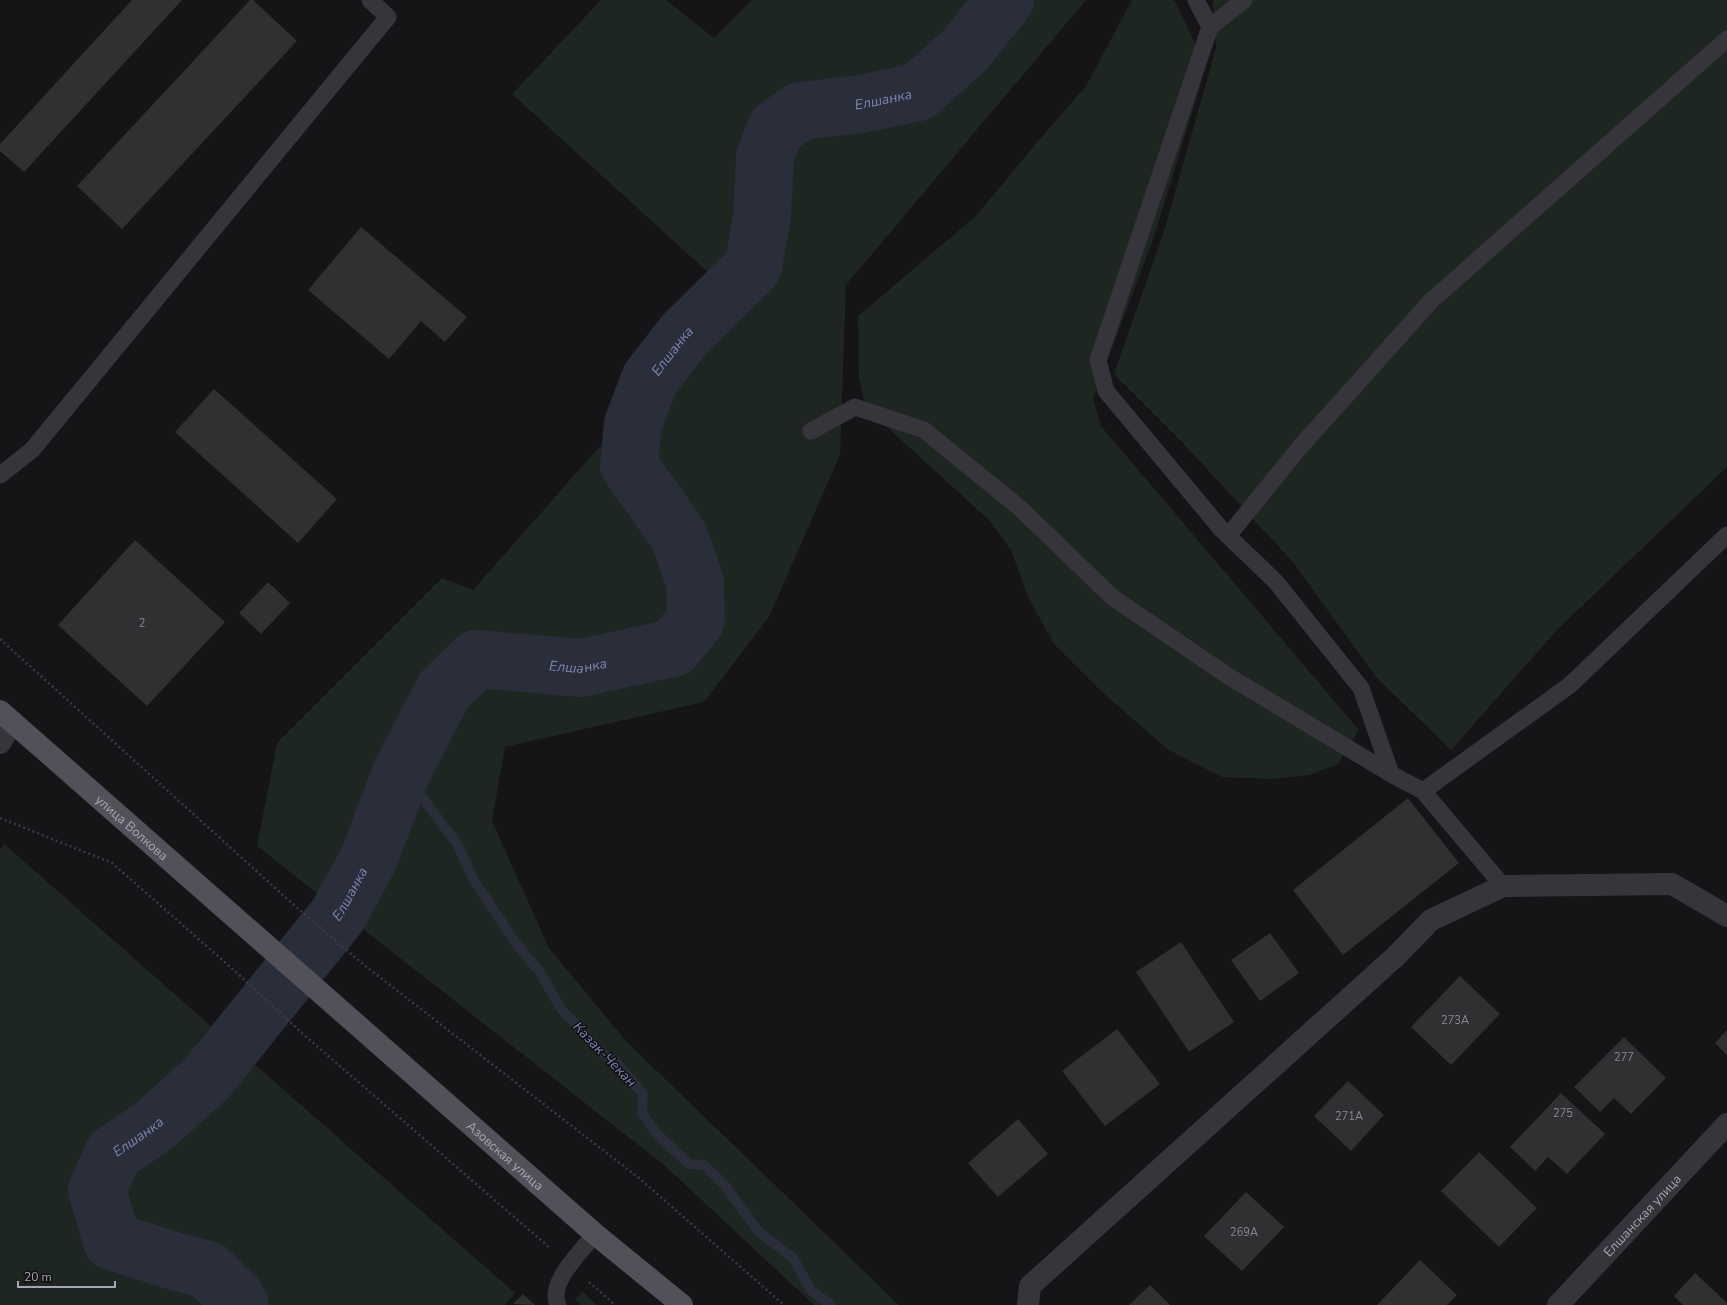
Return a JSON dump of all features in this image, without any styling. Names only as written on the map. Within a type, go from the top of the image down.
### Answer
[{"type":"main road","name":"улица Волкова","points":[[6,716],[332,1002]]},
{"type":"main road","name":"Азовская улица","points":[[332,1002],[595,1234],[682,1305]]},
{"type":"street","points":[[0,743],[6,716]]},
{"type":"street","points":[[1028,1305],[1030,1286],[1396,956],[1431,920],[1503,886],[1672,884],[1727,916]]},
{"type":"street","name":"Елшанская улица","points":[[1558,1305],[1727,1124]]},
{"type":"lane","points":[[0,475],[32,450],[388,17],[370,0]]},
{"type":"lane","points":[[1196,0],[1210,27]]},
{"type":"lane","points":[[1244,0],[1210,27],[1098,360],[1106,391],[1228,536],[1276,582],[1361,688],[1391,774]]},
{"type":"lane","points":[[1228,536],[1300,448],[1430,301],[1727,39]]},
{"type":"lane","points":[[811,431],[855,407],[924,430],[1021,509],[1112,597],[1228,676],[1422,791],[1503,886]]},
{"type":"lane","points":[[1422,791],[1570,685],[1727,535]]},
{"type":"lane","points":[[558,1305],[555,1298],[558,1282],[595,1234]]},
{"type":"path","points":[[0,639],[295,906],[364,965],[639,1178],[784,1305]]},
{"type":"path","points":[[0,818],[112,863],[236,972],[304,1035],[615,1305]]},
{"type":"shaded area","points":[[601,0],[666,0],[714,38],[752,0],[1086,0],[846,285],[840,455],[769,617],[704,702],[505,747],[492,821],[549,948],[626,1041],[899,1305],[814,1305],[664,1165],[257,846],[277,743],[442,578],[473,590],[733,295],[512,94]]},
{"type":"shaded area","points":[[1132,0],[1175,1],[1199,52],[1202,80],[1153,240],[1093,398],[1101,426],[1359,730],[1338,764],[1310,775],[1271,779],[1222,777],[1167,749],[1102,692],[1054,644],[1028,597],[1011,550],[990,521],[866,408],[859,378],[858,316],[976,216],[1086,86]]},
{"type":"shaded area","points":[[1213,0],[1727,0],[1727,467],[1557,630],[1451,750],[1376,677],[1292,561],[1181,441],[1114,374],[1164,231],[1216,48]]},
{"type":"shaded area","points":[[4,844],[515,1293],[505,1305],[0,1305],[0,850]]},
{"type":"shaded area","points":[[582,1291],[597,1305],[581,1305],[575,1300]]},
{"type":"building","points":[[132,0],[182,0],[24,172],[0,151],[0,144]]},
{"type":"building","points":[[250,0],[253,0],[297,41],[122,229],[77,186]]},
{"type":"building","points":[[361,227],[467,317],[445,342],[421,321],[389,359],[308,290]]},
{"type":"building","points":[[214,389],[337,499],[298,543],[175,432]]},
{"type":"building","points":[[135,540],[225,622],[147,706],[58,625]]},
{"type":"building","points":[[268,582],[290,603],[261,634],[239,613]]},
{"type":"building","points":[[1408,798],[1459,863],[1343,955],[1293,890]]},
{"type":"building","points":[[1270,933],[1299,973],[1260,1001],[1231,960]]},
{"type":"building","points":[[1181,942],[1234,1022],[1189,1052],[1136,972]]},
{"type":"building","points":[[1460,976],[1500,1014],[1451,1065],[1411,1027]]},
{"type":"building","points":[[1117,1029],[1160,1084],[1105,1126],[1062,1071]]},
{"type":"building","points":[[1727,1030],[1727,1055],[1715,1043]]},
{"type":"building","points":[[1624,1037],[1666,1078],[1631,1114],[1614,1098],[1600,1112],[1574,1087]]},
{"type":"building","points":[[1348,1081],[1384,1115],[1351,1151],[1314,1116]]},
{"type":"building","points":[[1561,1093],[1605,1134],[1567,1174],[1548,1157],[1535,1171],[1510,1147]]},
{"type":"building","points":[[1018,1119],[1048,1154],[998,1197],[968,1163]]},
{"type":"building","points":[[1479,1152],[1537,1208],[1499,1247],[1441,1191]]},
{"type":"building","points":[[1246,1192],[1284,1227],[1242,1271],[1204,1236]]},
{"type":"building","points":[[1420,1260],[1457,1295],[1447,1305],[1377,1305]]},
{"type":"building","points":[[1695,1273],[1727,1303],[1727,1305],[1683,1305],[1674,1296]]},
{"type":"building","points":[[1150,1285],[1170,1305],[1129,1305]]},
{"type":"building","points":[[523,1294],[535,1305],[513,1304]]},
{"type":"waterway","name":"Елшанка","points":[[240,1305],[236,1298],[208,1270],[174,1261],[112,1241],[97,1190],[113,1154],[155,1125],[207,1078],[338,915],[368,860],[402,771],[444,690],[476,659],[581,668],[673,648],[696,620],[695,582],[679,536],[629,465],[633,424],[650,379],[684,335],[753,267],[762,217],[765,157],[776,128],[800,111],[860,104],[918,92],[965,50],[1005,0]]},
{"type":"waterway","name":"Казак-Чекан","points":[[402,771],[458,845],[472,877],[515,942],[539,971],[561,1009],[601,1052],[615,1061],[643,1094],[642,1113],[656,1133],[689,1164],[704,1165],[724,1184],[759,1232],[793,1258],[811,1290],[831,1305]]}]
